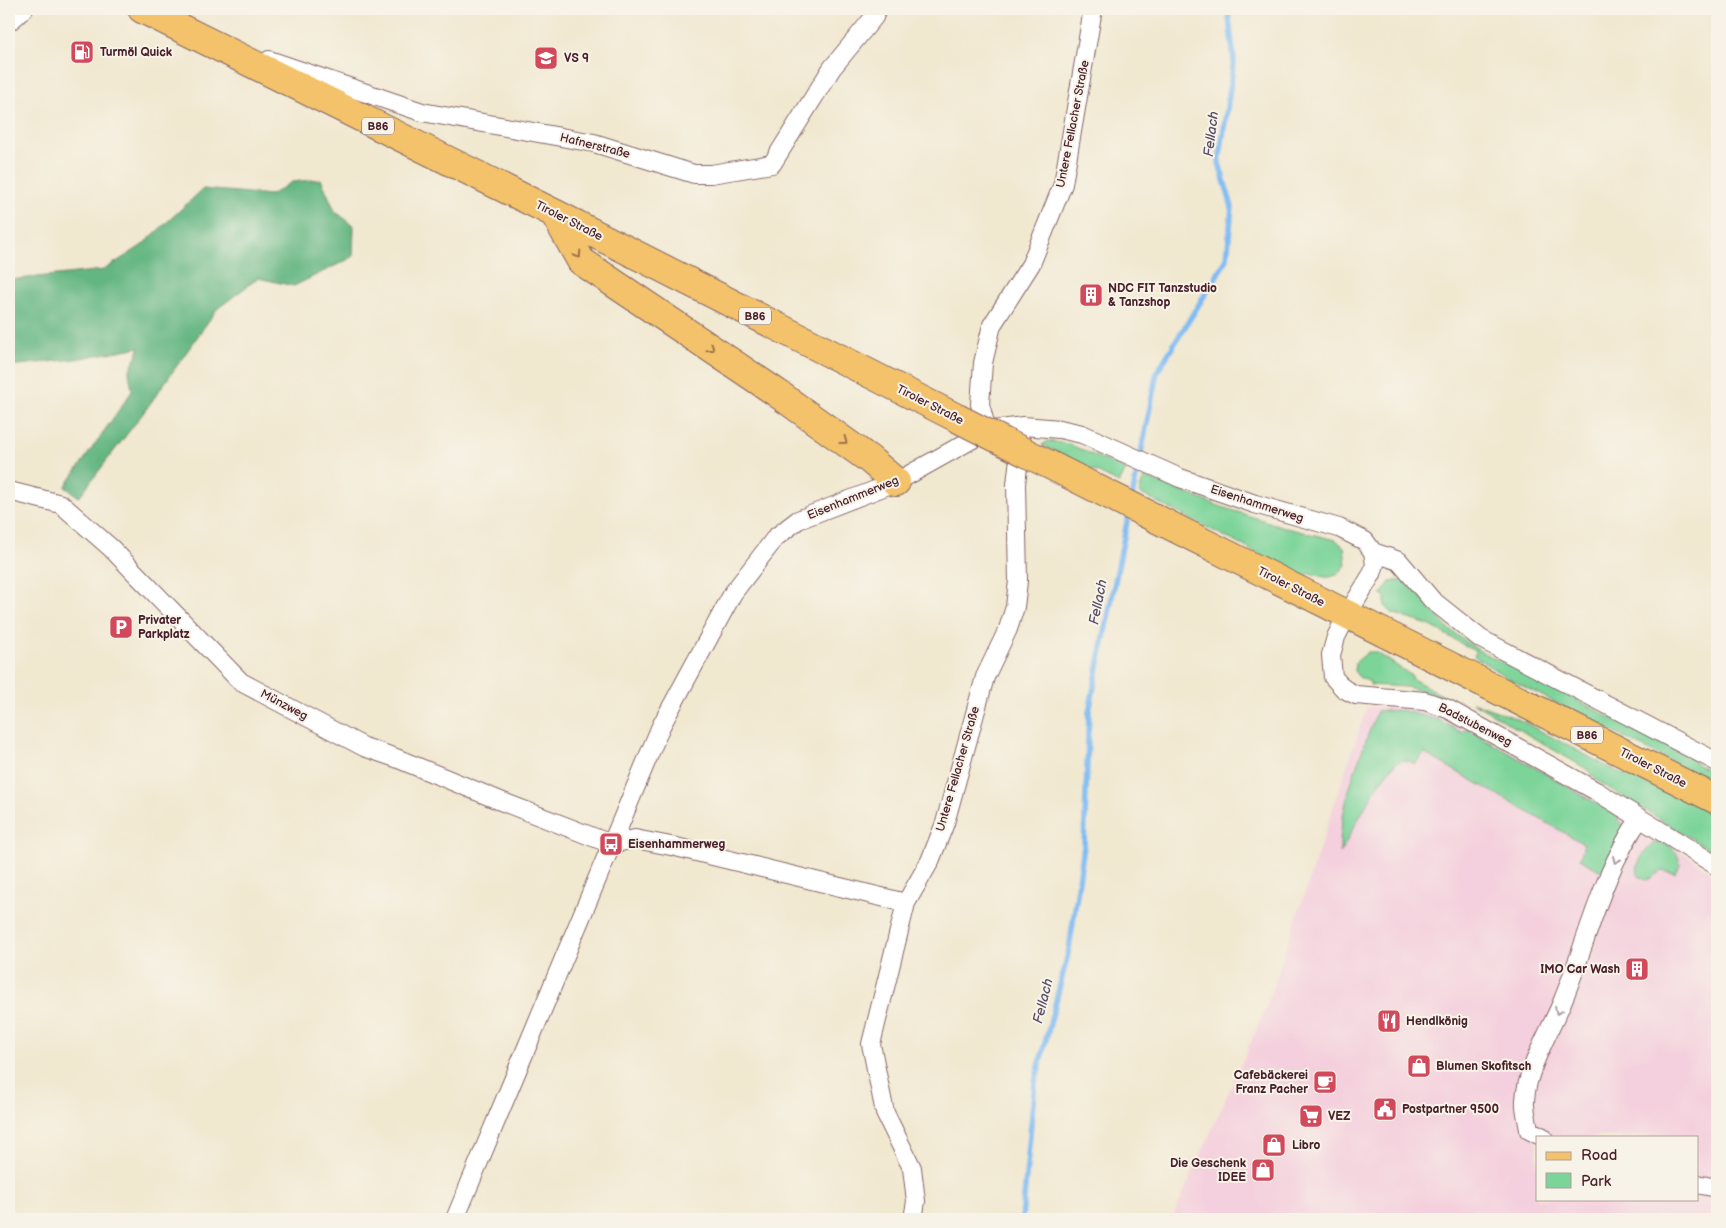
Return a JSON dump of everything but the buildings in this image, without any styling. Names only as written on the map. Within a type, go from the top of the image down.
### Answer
[{"type":"main road","name":"Tiroler Straße","points":[[142,9],[554,213],[1347,615],[1717,800]]},
{"type":"main road","points":[[554,213],[581,261],[777,393],[869,459],[896,482]]},
{"type":"street","points":[[9,22],[24,9]]},
{"type":"street","name":"Hafnerstraße","points":[[236,56],[267,60],[422,112],[594,143],[694,174],[711,174],[772,164],[832,68],[874,17],[877,9]]},
{"type":"street","name":"Untere Fellacher Straße","points":[[987,431],[980,404],[983,363],[992,325],[1031,264],[1063,184],[1093,9]]},
{"type":"street","name":"Untere Fellacher Straße","points":[[913,1219],[916,1201],[912,1168],[885,1113],[871,1044],[906,903],[930,861],[945,823],[985,677],[1008,629],[1015,606],[1018,581],[1016,484],[1023,426]]},
{"type":"street","name":"Eisenhammerweg","points":[[455,1219],[661,726],[732,593],[776,537],[798,520],[896,482],[987,431],[1023,426],[1060,429],[1082,434],[1150,465],[1255,504],[1339,528],[1365,541],[1373,552]]},
{"type":"street","name":"Münzweg","points":[[9,491],[61,504],[111,548],[241,682],[364,747],[611,844]]},
{"type":"street","points":[[1347,615],[1372,574],[1375,564],[1373,552],[1399,561],[1432,600],[1481,639],[1717,762]]},
{"type":"street","name":"Badstubenweg","points":[[1347,615],[1330,655],[1333,677],[1344,689],[1356,695],[1425,701],[1448,709],[1640,818],[1717,866]]},
{"type":"street","points":[[1541,1136],[1529,1130],[1524,1100],[1532,1072],[1562,1002],[1604,885],[1624,841],[1640,818]]},
{"type":"street","points":[[611,844],[635,839],[676,847],[906,903]]},
{"type":"street","points":[[1698,1184],[1717,1188]]},
{"type":"shaded area","points":[[1401,706],[1438,715],[1461,724],[1601,803],[1683,852],[1717,876],[1717,1219],[1172,1219],[1266,1008],[1367,707]]},
{"type":"green space","points":[[321,179],[335,211],[354,226],[353,257],[294,286],[258,278],[217,309],[147,408],[79,497],[65,487],[132,391],[129,372],[140,347],[76,359],[9,366],[9,280],[104,270],[141,246],[203,189],[271,195],[292,182]]},
{"type":"green space","points":[[1048,441],[1069,444],[1126,470],[1119,483],[1042,445]]},
{"type":"green space","points":[[1144,477],[1216,505],[1290,529],[1336,540],[1344,547],[1346,565],[1334,576],[1326,577],[1310,573],[1305,577],[1139,493]]},
{"type":"green space","points":[[1402,580],[1420,595],[1447,628],[1480,651],[1685,755],[1700,766],[1717,773],[1717,785],[1509,679],[1474,656],[1476,652],[1431,626],[1392,613],[1385,606],[1385,595],[1381,595],[1390,582]]},
{"type":"green space","points":[[1368,652],[1376,652],[1412,676],[1411,678],[1447,698],[1407,687],[1370,685],[1370,682],[1359,677],[1354,671],[1355,663]]},
{"type":"green space","points":[[1472,702],[1518,719],[1616,771],[1717,813],[1717,854],[1596,780],[1590,771]]},
{"type":"green space","points":[[1401,710],[1439,720],[1463,733],[1466,728],[1613,813],[1624,826],[1624,833],[1603,870],[1599,870],[1580,859],[1584,844],[1424,753],[1415,764],[1400,761],[1393,766],[1376,788],[1340,853],[1343,817],[1347,799],[1377,711]]},
{"type":"green space","points":[[1654,843],[1669,845],[1673,848],[1678,856],[1680,866],[1675,873],[1661,871],[1648,880],[1639,876],[1638,867],[1644,853]]},
{"type":"waterway","name":"Fellach","points":[[1132,498],[1157,372],[1227,259],[1232,207],[1219,163],[1234,60],[1228,9]]},
{"type":"waterway","name":"Fellach","points":[[1022,1219],[1035,1082],[1069,950],[1084,846],[1089,712],[1129,512]]},
{"type":"place","name":"Turmöl Quick","points":[[82,52]]},
{"type":"place","name":"VS 9","points":[[546,58]]},
{"type":"place","name":"NDC FIT Tanzstudio & Tanzshop","points":[[1091,295]]},
{"type":"place","name":"Privater Parkplatz","points":[[121,627]]},
{"type":"place","name":"Eisenhammerweg","points":[[611,844]]},
{"type":"place","name":"IMO Car Wash","points":[[1637,969]]},
{"type":"place","name":"Hendlkönig","points":[[1389,1021]]},
{"type":"place","name":"Blumen Skofitsch","points":[[1419,1066]]},
{"type":"place","name":"Cafebäckerei Franz Pacher","points":[[1325,1082]]},
{"type":"place","name":"Postpartner 9500","points":[[1385,1109]]},
{"type":"place","name":"VEZ","points":[[1311,1116]]},
{"type":"place","name":"Libro","points":[[1274,1145]]},
{"type":"place","name":"Die Geschenk IDEE","points":[[1263,1170]]}]
